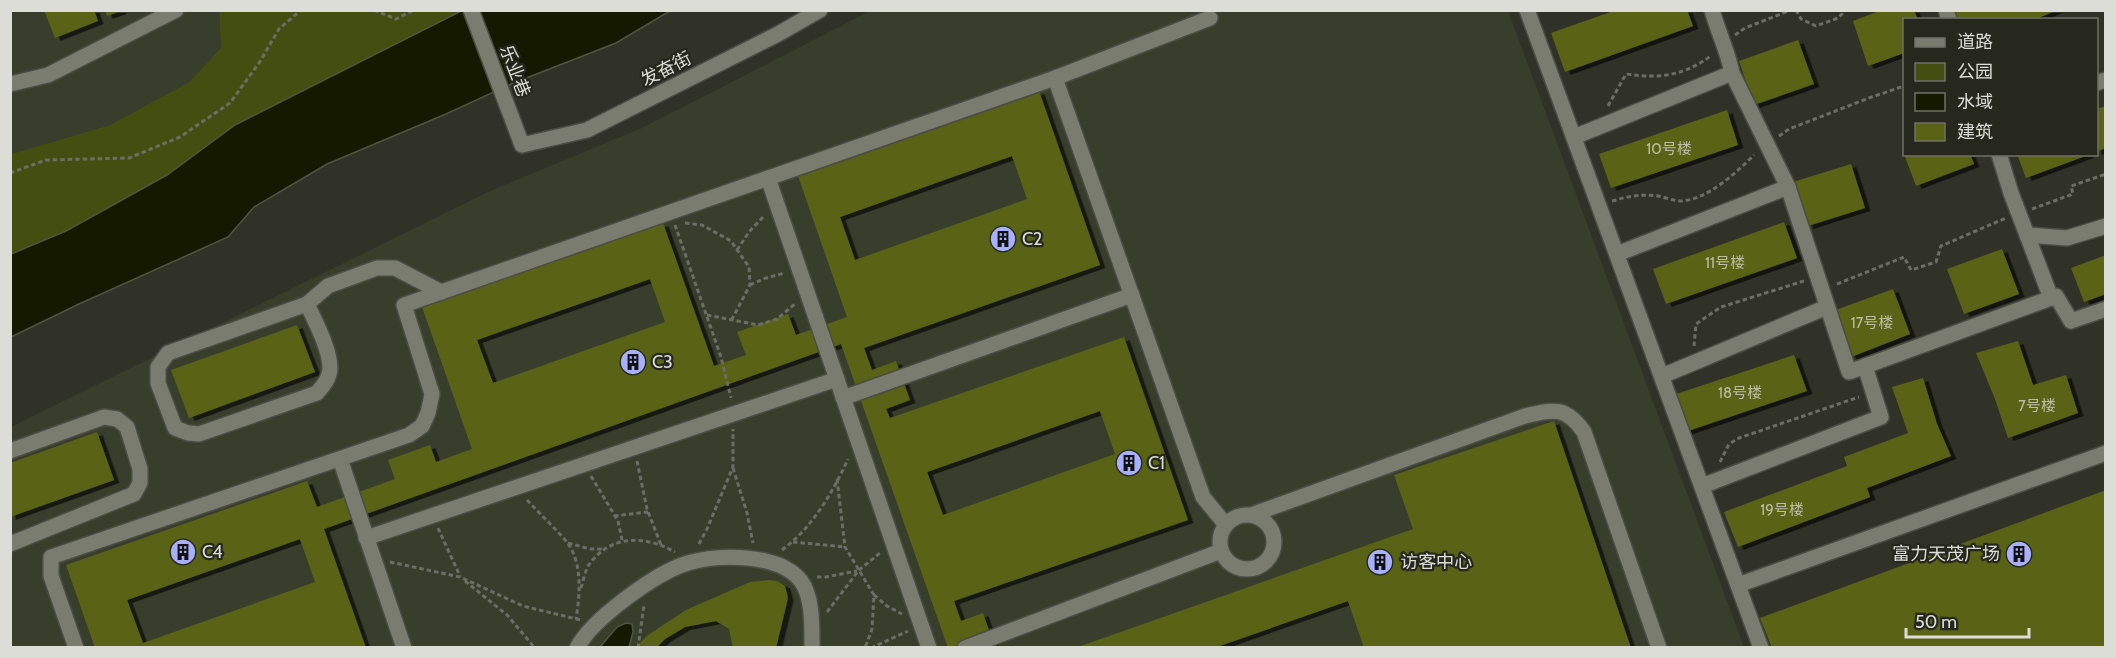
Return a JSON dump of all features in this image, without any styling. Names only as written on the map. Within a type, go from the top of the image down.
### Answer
[{"type":"street","points":[[11,83],[48,75],[176,10]]},
{"type":"street","name":"乐业巷","points":[[471,10],[522,145]]},
{"type":"street","name":"发奋街","points":[[522,145],[587,130],[778,34],[820,10]]},
{"type":"street","points":[[1712,10],[1732,73],[1788,187],[1849,372],[2056,296],[2070,321],[2106,309]]},
{"type":"street","points":[[1531,12],[1574,137],[1662,376],[1706,484],[1761,648]]},
{"type":"street","points":[[76,648],[51,576],[51,558],[410,435],[422,426],[428,413],[432,394],[404,305],[1055,78],[1209,18]]},
{"type":"street","points":[[1574,137],[1732,73]]},
{"type":"street","points":[[1055,78],[1203,497],[1226,525]]},
{"type":"street","points":[[2000,156],[2050,298]]},
{"type":"street","points":[[768,178],[929,648]]},
{"type":"street","points":[[1617,254],[1788,187]]},
{"type":"street","points":[[2026,235],[2067,238],[2106,226]]},
{"type":"street","points":[[307,304],[328,356],[330,370],[325,385],[317,393],[199,434],[175,428],[158,383],[158,368],[168,353],[307,304],[328,286],[377,268],[395,268],[441,292]]},
{"type":"street","points":[[843,398],[1132,295]]},
{"type":"street","points":[[1662,376],[1827,307]]},
{"type":"street","points":[[1706,484],[1881,417],[1865,366]]},
{"type":"street","points":[[366,538],[837,379]]},
{"type":"street","points":[[1251,515],[1267,524],[1272,531],[1274,541],[1270,558],[1256,568],[1239,568],[1232,564],[1221,551],[1221,534],[1233,519],[1251,515],[1525,416],[1544,411],[1561,410],[1575,419],[1584,432],[1659,648]]},
{"type":"street","points":[[10,451],[104,417],[117,419],[127,427],[140,469],[140,483],[134,494],[10,544]]},
{"type":"street","points":[[1738,585],[2106,453]]},
{"type":"street","points":[[339,459],[404,648]]},
{"type":"street","points":[[965,648],[1221,551]]},
{"type":"street","points":[[577,648],[580,641],[605,615],[647,585],[689,561],[721,558],[761,560],[782,567],[801,582],[811,607],[812,648]]},
{"type":"path","points":[[10,173],[46,160],[129,158],[180,136],[230,103],[259,63],[279,29],[301,10]]},
{"type":"path","points":[[374,10],[396,19],[414,10]]},
{"type":"path","points":[[1599,127],[1605,111],[1626,74],[1642,77],[1677,75],[1703,62],[1745,28],[1791,10]]},
{"type":"path","points":[[1796,10],[1802,19],[1816,26],[1838,18],[1846,10]]},
{"type":"path","points":[[1693,363],[1696,324],[1705,316],[1721,308],[1813,278],[1836,284],[1904,257],[1911,270],[1936,261],[1941,246],[2018,213],[2073,194],[2071,186],[2106,174]]},
{"type":"path","points":[[737,250],[749,232],[777,204]]},
{"type":"path","points":[[731,321],[750,285],[749,267],[731,241],[702,225],[674,222],[721,357],[732,401],[733,467],[761,560],[793,543],[824,504],[857,438]]},
{"type":"path","points":[[750,285],[766,278],[799,270]]},
{"type":"path","points":[[706,315],[758,325],[777,319],[798,301],[806,289]]},
{"type":"path","points":[[1706,484],[1729,444],[1739,438],[1850,399],[1874,394]]},
{"type":"path","points":[[634,448],[648,512],[661,545]]},
{"type":"path","points":[[584,464],[614,516],[623,540]]},
{"type":"path","points":[[568,543],[590,549],[603,549],[623,540],[645,540],[661,545],[689,561],[707,529],[733,467]]},
{"type":"path","points":[[837,479],[845,547],[874,595],[887,606],[920,622]]},
{"type":"path","points":[[516,488],[568,543],[575,562],[580,590]]},
{"type":"path","points":[[614,516],[648,512]]},
{"type":"path","points":[[433,516],[460,577],[507,615],[535,648]]},
{"type":"path","points":[[812,629],[839,599],[859,570],[892,542]]},
{"type":"path","points":[[793,543],[845,547]]},
{"type":"path","points":[[576,619],[580,590],[588,567],[603,549]]},
{"type":"path","points":[[374,559],[460,577],[523,606],[597,624]]},
{"type":"path","points":[[792,574],[826,577],[859,570]]},
{"type":"path","points":[[638,648],[647,585]]},
{"type":"path","points":[[865,648],[872,629],[874,595]]},
{"type":"path","points":[[871,648],[920,622]]},
{"type":"shaded area","points":[[872,10],[1508,11],[1744,647],[11,648],[11,427],[490,191],[642,128]]},
{"type":"shaded area","points":[[11,11],[219,11],[221,48],[189,82],[110,125],[11,154]]},
{"type":"green space","points":[[219,11],[463,11],[235,125],[167,175],[66,231],[11,254],[11,154],[110,125],[189,82],[221,48]]},
{"type":"water","points":[[463,10],[670,11],[616,43],[511,84],[327,164],[254,207],[228,237],[11,337],[11,254],[66,231],[167,175],[235,125]]},
{"type":"water","points":[[626,623],[632,624],[633,632],[629,647],[600,647],[617,627]]},
{"type":"building","points":[[44,10],[94,10],[98,21],[55,38]]},
{"type":"building","points":[[105,10],[121,10],[121,11],[107,16]]},
{"type":"building","points":[[1616,10],[1687,10],[1693,26],[1565,72],[1551,33]]},
{"type":"building","points":[[1882,10],[1914,10],[1917,18],[1903,18],[1903,53],[1868,66],[1853,21]]},
{"type":"building","points":[[1949,10],[2057,10],[2039,18],[1951,18]]},
{"type":"building","points":[[1798,40],[1814,84],[1754,105],[1739,61]]},
{"type":"building","points":[[1039,91],[1100,265],[864,348],[872,370],[896,361],[910,400],[886,409],[890,418],[1124,337],[1188,520],[954,601],[961,621],[983,613],[995,648],[948,648],[841,344],[324,529],[366,648],[95,648],[66,565],[307,481],[317,507],[395,479],[388,460],[430,445],[436,462],[472,449],[422,307],[663,223],[714,366],[746,355],[737,332],[788,314],[796,335],[847,317],[798,176]],"holes":[[[1012,156],[1027,199],[855,260],[840,217]],[[650,279],[665,322],[493,383],[477,340]],[[1100,411],[1115,454],[943,515],[927,472]],[[300,539],[315,582],[143,643],[127,600]]]},
{"type":"building","points":[[2106,106],[2106,148],[2098,151],[2098,108]]},
{"type":"building","points":[[1727,110],[1738,145],[1611,188],[1599,154]]},
{"type":"building","points":[[1905,156],[1971,156],[1974,164],[1916,186]]},
{"type":"building","points":[[2018,156],[2085,156],[2026,178]]},
{"type":"building","points":[[1851,164],[1865,208],[1808,226],[1793,182]]},
{"type":"building","points":[[1784,222],[1797,258],[1666,304],[1653,269]]},
{"type":"building","points":[[2002,249],[2019,294],[1964,314],[1947,269]]},
{"type":"building","points":[[2106,255],[2106,294],[2084,302],[2071,268]]},
{"type":"building","points":[[1893,289],[1910,334],[1851,357],[1833,311]]},
{"type":"building","points":[[297,325],[315,372],[189,418],[171,370]]},
{"type":"building","points":[[2018,341],[2033,385],[2066,375],[2078,413],[2008,438],[1976,353]]},
{"type":"building","points":[[1794,355],[1807,391],[1685,432],[1673,395]]},
{"type":"building","points":[[1923,378],[1937,424],[1951,456],[1867,488],[1870,497],[1738,547],[1724,512],[1847,466],[1844,457],[1908,433],[1892,387]]},
{"type":"building","points":[[1554,421],[1631,648],[1364,648],[1348,601],[1214,648],[1075,648],[1413,529],[1394,475]]},
{"type":"building","points":[[97,432],[114,480],[10,517],[10,463]]},
{"type":"building","name":"富力天茂广场","points":[[2106,490],[2106,647],[1772,648],[1760,618]]},
{"type":"building","points":[[777,581],[785,586],[788,598],[776,648],[733,648],[729,629],[716,621],[685,627],[665,639],[656,648],[635,648],[648,635],[686,610],[750,582]]},
{"type":"place","name":"C2","points":[[1003,239]]},
{"type":"place","name":"C3","points":[[633,362]]},
{"type":"place","name":"C1","points":[[1129,463]]},
{"type":"place","name":"C4","points":[[183,552]]},
{"type":"place","name":"富力天茂广场","points":[[2019,554]]},
{"type":"place","name":"访客中心","points":[[1380,562]]}]
